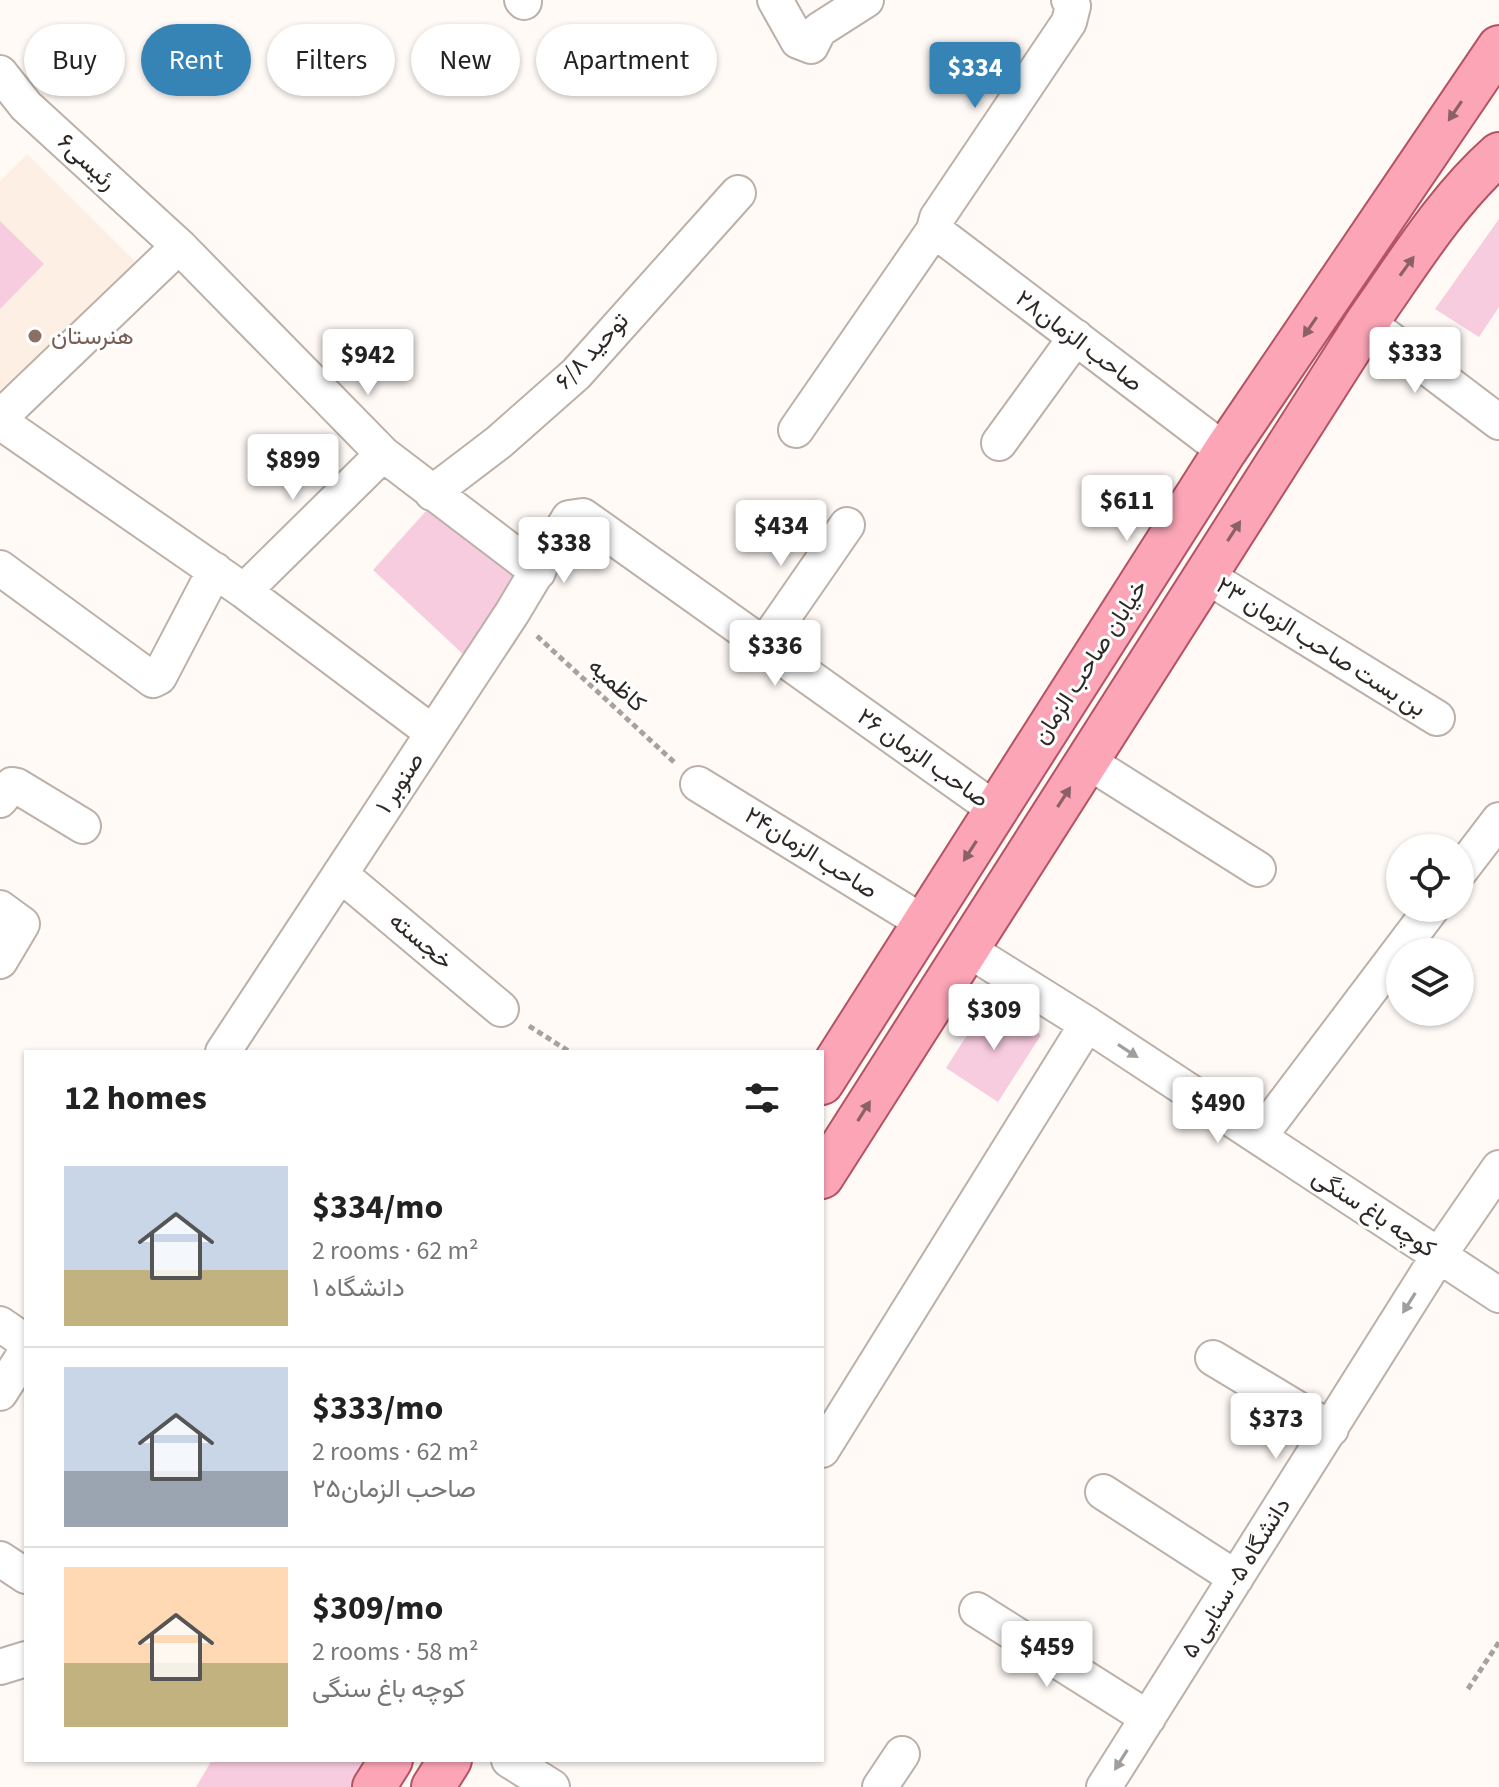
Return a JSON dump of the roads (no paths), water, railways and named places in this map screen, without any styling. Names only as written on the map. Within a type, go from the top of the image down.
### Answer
[{"type":"main road","name":"خیابان صاحب الزمان","points":[[824,1080],[1225,451],[1499,47]]},
{"type":"main road","points":[[824,1174],[1367,322],[1451,204],[1474,176],[1499,154]]},
{"type":"main road","points":[[374,1787],[390,1762]]},
{"type":"main road","points":[[433,1787],[449,1762]]},
{"type":"street","points":[[775,0],[798,41],[811,46],[819,30],[866,0]]},
{"type":"street","points":[[796,430],[934,230],[937,218],[1069,22],[1073,6],[1069,0]]},
{"type":"street","name":"رئیسی۶","points":[[0,73],[26,106],[179,246],[383,454],[538,572]]},
{"type":"street","name":"توحید ۶/۸","points":[[432,493],[499,442],[576,374],[647,290],[738,193]]},
{"type":"street","name":"صاحب الزمان۲۸","points":[[934,230],[1225,451]]},
{"type":"street","points":[[179,246],[5,416],[9,428],[215,570],[433,733]]},
{"type":"street","points":[[1367,322],[1499,422]]},
{"type":"street","points":[[999,443],[1076,337]]},
{"type":"street","points":[[244,591],[383,454]]},
{"type":"street","name":"صاحب الزمان ۲۶","points":[[575,515],[583,516],[996,810]]},
{"type":"street","name":"صنوبر ۱","points":[[224,1050],[512,613],[569,518],[575,515]]},
{"type":"street","points":[[764,645],[847,525]]},
{"type":"street","points":[[0,568],[153,680],[159,677],[215,570]]},
{"type":"street","name":"بن بست صاحب الزمان ۲۳","points":[[1205,575],[1437,718]]},
{"type":"street","points":[[1087,761],[1258,869]]},
{"type":"street","name":"صاحب الزمان۲۴","points":[[698,784],[924,923]]},
{"type":"street","points":[[0,800],[12,785],[17,786],[83,826]]},
{"type":"street","points":[[1474,853],[1499,820]]},
{"type":"street","name":"خجسته","points":[[340,874],[501,1009]]},
{"type":"street","points":[[0,908],[22,924],[0,961]]},
{"type":"street","points":[[1259,1137],[1421,922]]},
{"type":"street","name":"کوچه باغ سنگی","points":[[967,949],[1087,1024],[1499,1295]]},
{"type":"street","points":[[824,1447],[1087,1024]]},
{"type":"street","name":"دانشگاه ۵- سنایی ۵","points":[[1104,1787],[1439,1255],[1499,1168]]},
{"type":"street","points":[[0,1324],[24,1341]]},
{"type":"street","points":[[0,1393],[24,1355]]},
{"type":"street","points":[[1213,1358],[1331,1429]]},
{"type":"street","points":[[1103,1492],[1236,1578]]},
{"type":"street","points":[[0,1559],[24,1575]]},
{"type":"street","points":[[977,1610],[1148,1718]]},
{"type":"street","points":[[0,1667],[24,1660]]},
{"type":"street","points":[[880,1787],[902,1754]]},
{"type":"street","points":[[512,1762],[552,1787]]},
{"type":"place","name":"هنرستان","points":[[35,336]]}]
